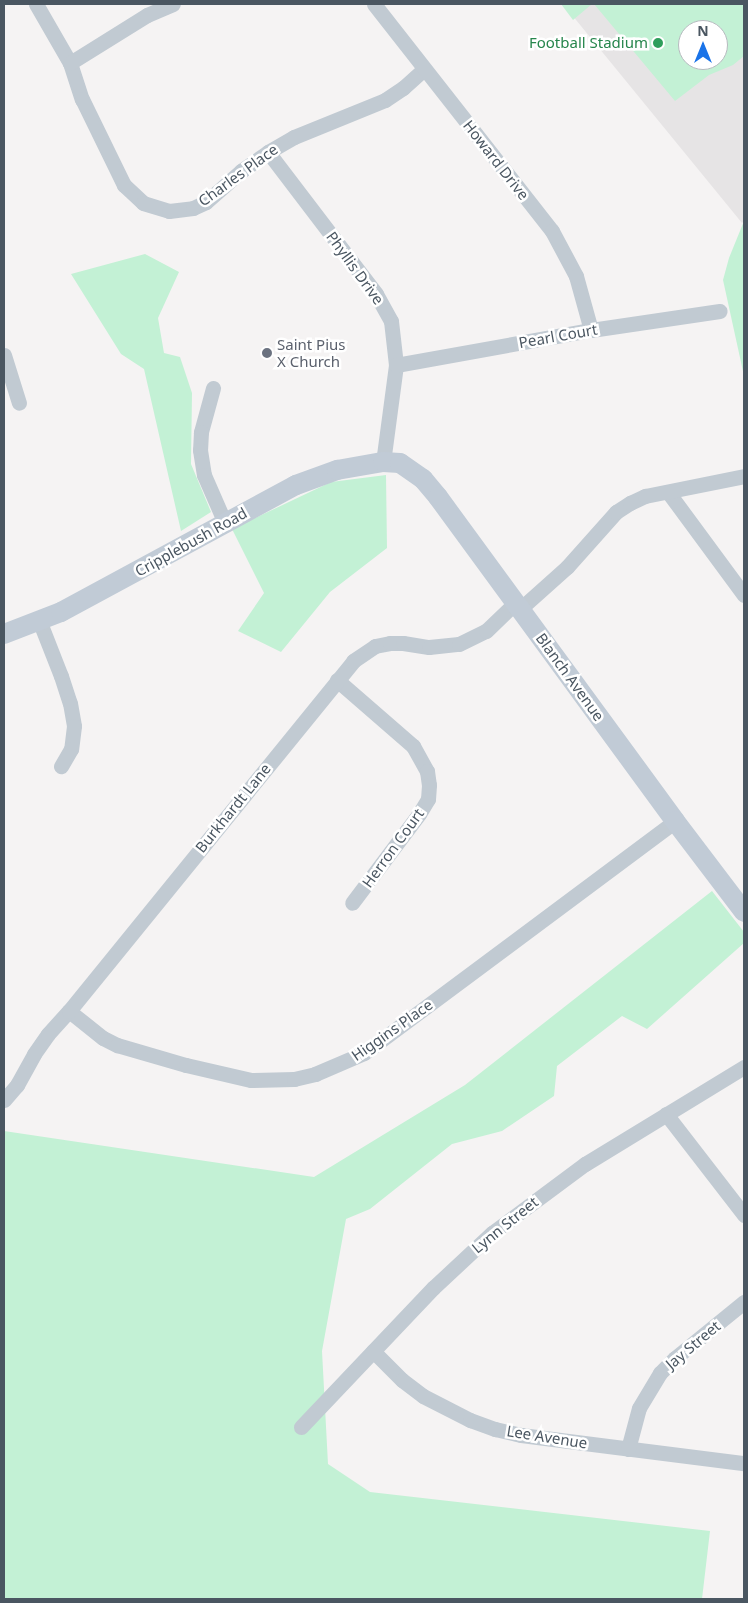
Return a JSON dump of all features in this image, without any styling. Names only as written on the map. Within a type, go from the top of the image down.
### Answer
[{"type":"main road","name":"Cripplebush Road","points":[[4,634],[61,612],[225,523],[317,477],[337,470],[383,462]]},
{"type":"main road","name":"Blanch Avenue","points":[[383,462],[400,464],[423,480],[744,912]]},
{"type":"street","name":"Charles Place","points":[[36,4],[70,63],[82,99],[124,185],[132,195],[149,206],[169,212],[193,208],[206,202],[240,171],[268,152],[294,137],[385,100],[403,88],[424,69]]},
{"type":"street","points":[[70,63],[147,15],[173,4]]},
{"type":"street","name":"Howard Drive","points":[[383,7],[424,69],[552,231],[576,276],[591,330]]},
{"type":"street","name":"Phyllis Drive","points":[[268,152],[376,294],[391,320],[396,365],[383,462]]},
{"type":"street","name":"Pearl Court","points":[[396,365],[591,330],[720,311]]},
{"type":"street","points":[[4,356],[19,403]]},
{"type":"street","points":[[213,388],[201,432],[200,450],[204,475],[225,523]]},
{"type":"street","name":"Burkhardt Lane","points":[[4,1100],[17,1085],[34,1054],[48,1034],[69,1011],[353,661],[375,646],[403,643],[429,647],[459,644],[486,631],[567,567],[616,512],[645,496],[744,476]]},
{"type":"street","points":[[668,492],[744,596]]},
{"type":"street","points":[[39,620],[70,703],[74,726],[71,749],[61,766]]},
{"type":"street","name":"Herron Court","points":[[337,680],[413,746],[427,771],[429,785],[428,799],[419,814],[352,903]]},
{"type":"street","name":"Higgins Place","points":[[69,1011],[110,1042],[186,1065],[252,1080],[294,1079],[315,1074],[364,1053],[675,821]]},
{"type":"street","name":"Lynn Street","points":[[301,1427],[433,1288],[492,1233],[585,1164],[744,1067]]},
{"type":"street","points":[[666,1114],[744,1215]]},
{"type":"street","name":"Jay Street","points":[[628,1449],[639,1408],[660,1372],[744,1302]]},
{"type":"street","name":"Lee Avenue","points":[[373,1351],[402,1380],[423,1396],[470,1420],[521,1435],[744,1463]]},
{"type":"shaded area","points":[[563,4],[744,4],[744,221],[742,223]]},
{"type":"green space","name":"Football Stadium","points":[[561,4],[592,4],[573,20]]},
{"type":"green space","name":"Football Stadium","points":[[594,4],[744,4],[744,56],[728,67],[728,20],[678,20],[678,70],[721,70],[709,75],[675,101]]},
{"type":"green space","points":[[744,221],[744,376],[723,280],[729,258]]},
{"type":"green space","points":[[145,254],[179,272],[158,318],[164,353],[180,357],[192,393],[191,464],[211,512],[181,531],[144,369],[121,354],[71,274]]},
{"type":"green space","points":[[386,475],[387,548],[330,592],[281,652],[238,631],[264,593],[232,529],[331,482]]},
{"type":"green space","points":[[712,891],[744,932],[744,943],[647,1029],[622,1016],[557,1066],[554,1096],[502,1131],[452,1144],[370,1209],[346,1219],[322,1351],[328,1464],[370,1492],[710,1531],[702,1599],[4,1599],[4,1131],[314,1177],[465,1085]]},
{"type":"place","name":"Football Stadium","points":[[658,43]]},
{"type":"place","name":"Saint Pius X Church","points":[[267,353]]}]
